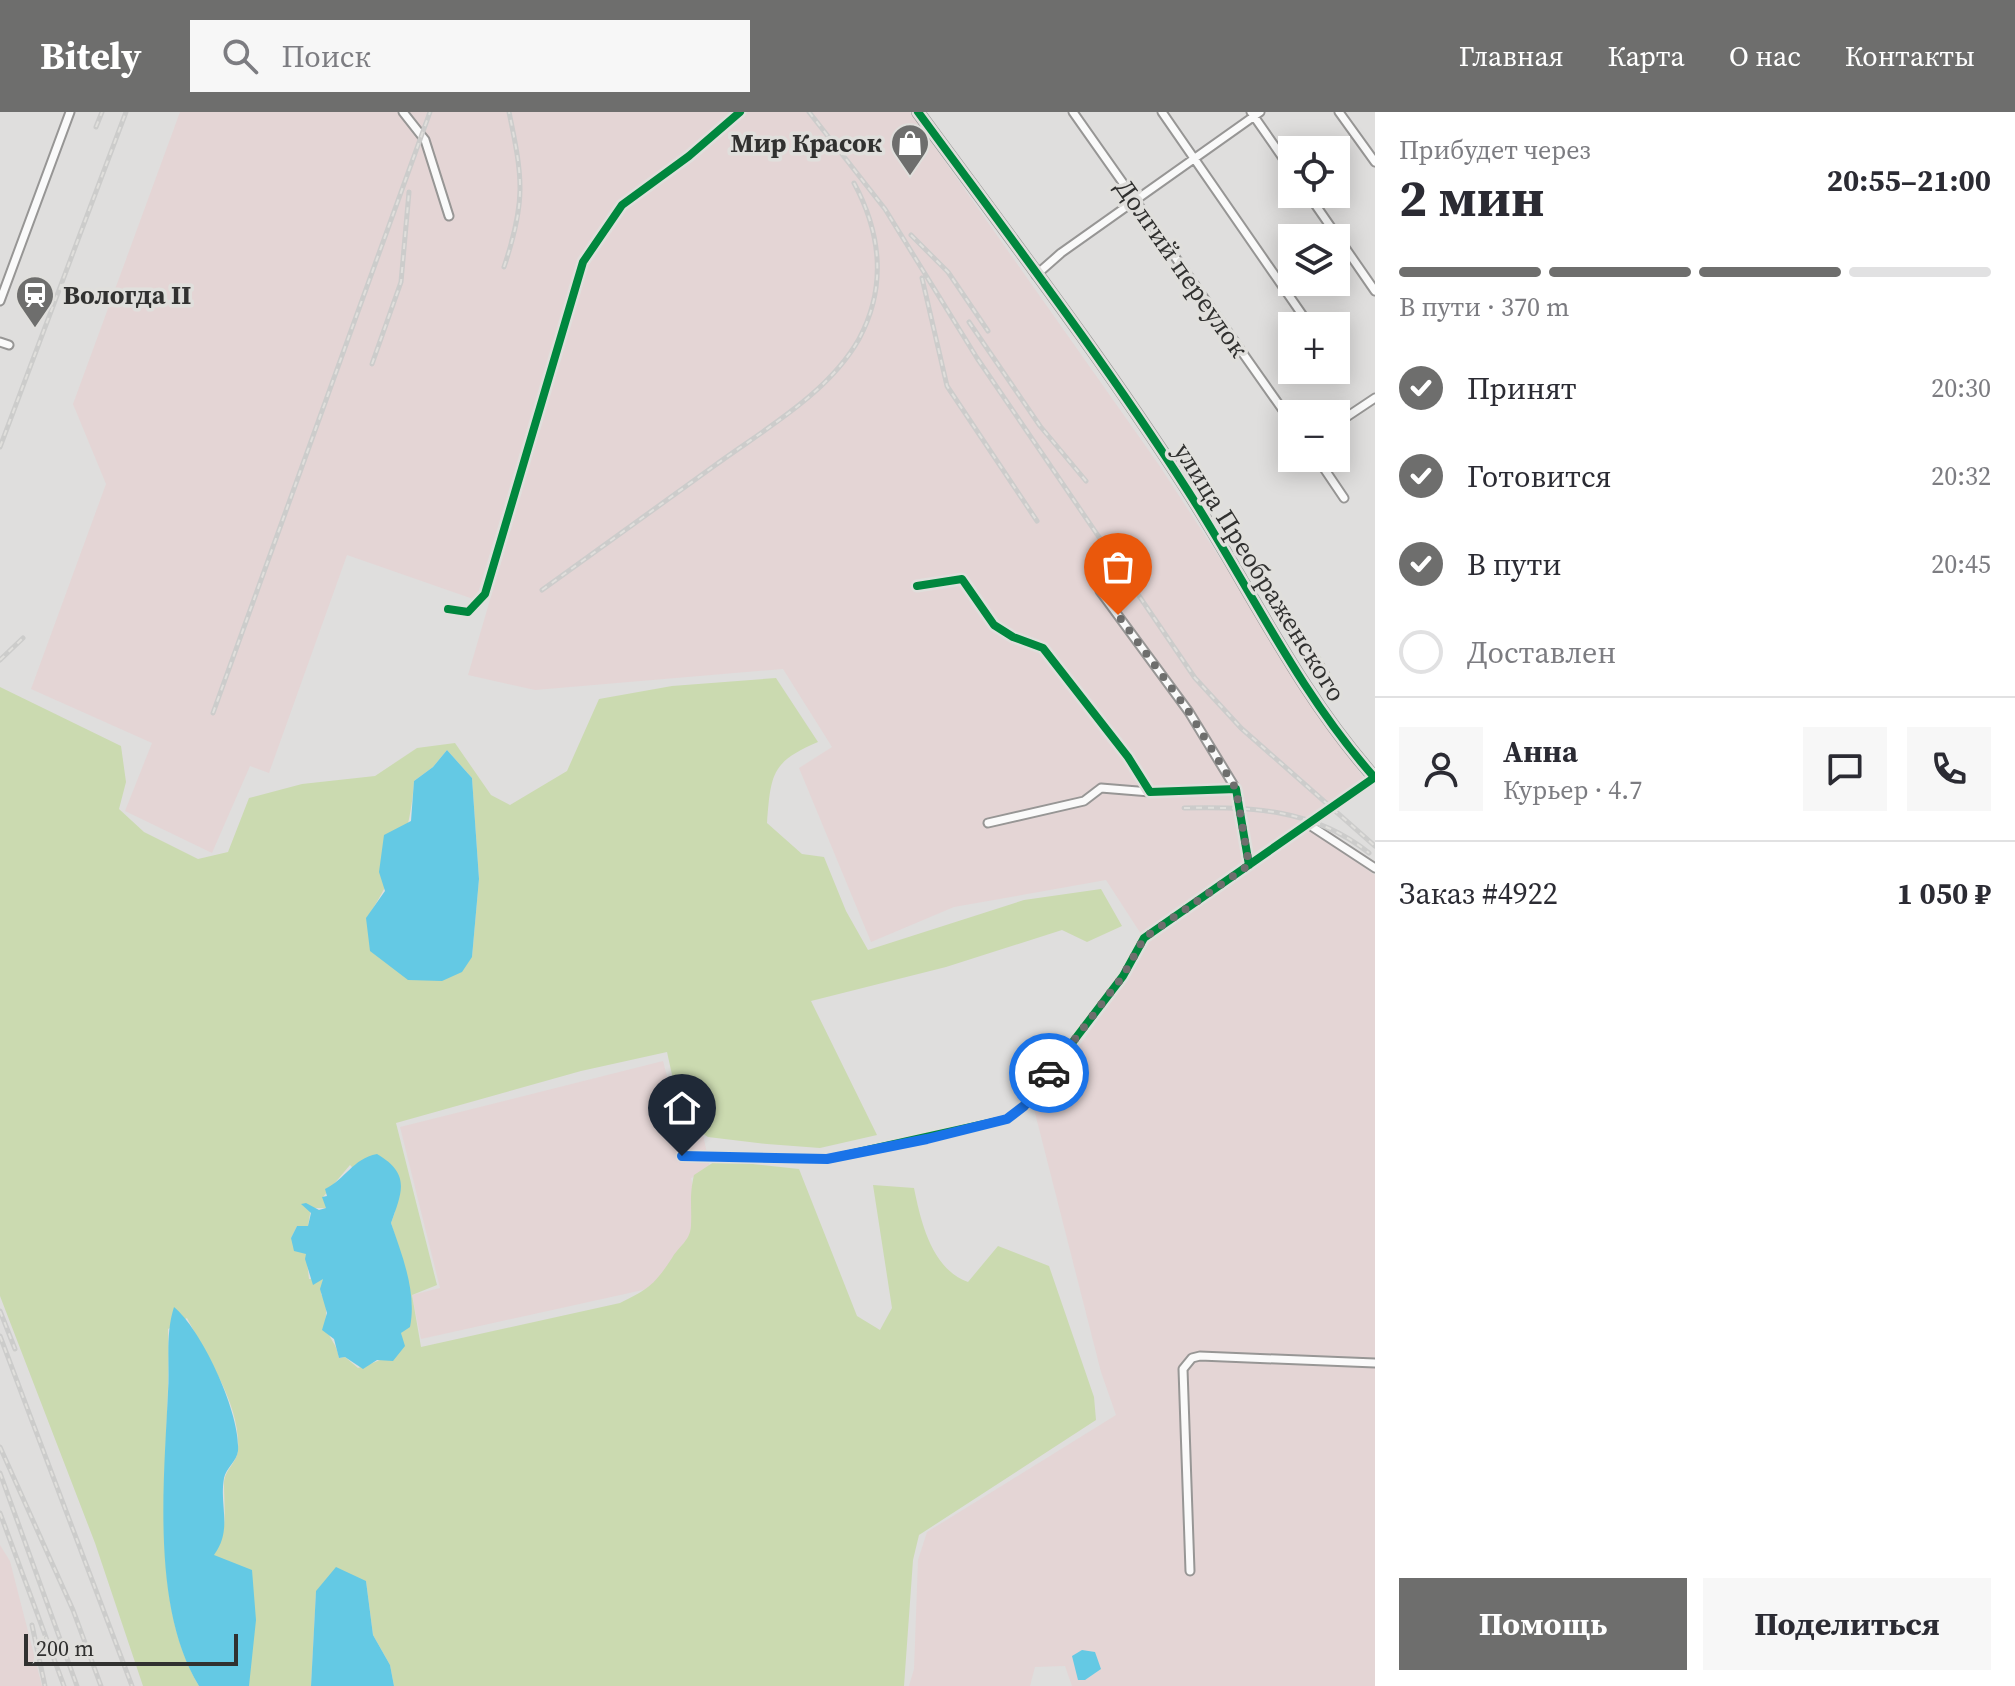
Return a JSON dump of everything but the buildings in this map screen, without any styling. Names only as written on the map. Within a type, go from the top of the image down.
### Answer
[{"type":"street","points":[[0,301],[70,112]]},
{"type":"street","points":[[403,112],[425,140],[449,216]]},
{"type":"street","points":[[448,609],[468,612],[485,594],[583,262],[600,233],[622,205],[641,188],[689,156],[740,112]]},
{"type":"street","name":"улица Преображенского","points":[[918,112],[1141,421],[1291,662],[1356,756],[1375,777]]},
{"type":"street","name":"Долгий переулок","points":[[1073,112],[1278,403]]},
{"type":"street","points":[[1162,112],[1300,312]]},
{"type":"street","points":[[1339,112],[1375,162]]},
{"type":"street","points":[[1036,275],[1255,113],[1278,149]]},
{"type":"street","points":[[1318,208],[1375,291]]},
{"type":"street","points":[[0,342],[9,345]]},
{"type":"street","points":[[1350,415],[1375,398]]},
{"type":"street","points":[[1326,472],[1344,498]]},
{"type":"street","points":[[917,586],[962,579],[994,625],[1013,637],[1043,648],[1128,757],[1150,792]]},
{"type":"street","points":[[1100,591],[1189,712],[1236,789],[1249,865]]},
{"type":"street","points":[[682,1156],[827,1159],[1007,1119],[1024,1106],[1123,976],[1144,938],[1375,777]]},
{"type":"street","points":[[988,823],[1084,801],[1101,788],[1150,792],[1236,789]]},
{"type":"street","points":[[1308,824],[1375,868]]},
{"type":"street","points":[[1190,1571],[1183,1369],[1187,1362],[1200,1356],[1375,1363]]},
{"type":"shaded area","points":[[180,112],[732,112],[686,152],[618,201],[579,259],[476,600],[347,555],[269,773],[250,766],[212,853],[125,811],[152,743],[31,689],[106,484],[73,404]]},
{"type":"shaded area","points":[[747,112],[910,112],[1159,465],[1364,779],[1141,934],[1106,880],[954,907],[871,942],[799,768],[832,747],[783,669],[535,690],[468,675],[588,264],[626,209],[693,161]]},
{"type":"shaded area","points":[[1310,829],[1375,875],[1375,1686],[1072,1686],[1065,1666],[1035,1667],[1030,1686],[909,1686],[914,1669],[918,1560],[927,1532],[1116,1415],[1101,1372],[1034,1109],[1127,979],[1147,941]]},
{"type":"shaded area","points":[[663,1061],[682,1133],[702,1130],[711,1172],[691,1178],[711,1275],[421,1339],[412,1295],[440,1288],[400,1127]]},
{"type":"shaded area","points":[[0,1545],[10,1561],[42,1686],[0,1686]]},
{"type":"green space","points":[[776,678],[818,742],[791,756],[776,772],[770,792],[767,823],[802,854],[824,857],[846,911],[868,950],[1024,900],[1101,889],[1122,926],[1087,942],[1062,930],[946,967],[811,1001],[877,1135],[820,1148],[708,1137],[682,1120],[667,1052],[581,1071],[396,1123],[437,1285],[412,1295],[421,1347],[620,1303],[645,1289],[689,1236],[694,1175],[717,1160],[799,1169],[857,1316],[880,1330],[892,1308],[873,1185],[914,1188],[920,1216],[937,1256],[945,1267],[968,1282],[998,1246],[1049,1266],[1094,1397],[1096,1420],[919,1535],[913,1560],[904,1686],[394,1686],[390,1665],[373,1635],[366,1581],[316,1591],[311,1686],[249,1686],[249,1673],[213,1555],[224,1530],[225,1479],[237,1455],[237,1433],[221,1382],[187,1318],[168,1329],[165,1559],[171,1605],[182,1648],[199,1686],[143,1686],[95,1543],[0,1296],[0,687],[121,746],[126,782],[119,809],[144,832],[198,859],[228,852],[249,798],[302,784],[375,776],[417,748],[455,743],[491,795],[510,805],[567,771],[599,699],[672,686]],"holes":[[[447,750],[472,778],[479,879],[472,957],[367,918],[386,886],[400,852],[414,781],[433,767]],[[350,1165],[395,1212],[391,1223],[404,1266],[411,1320],[401,1333],[403,1348],[358,1368],[345,1357],[339,1358],[326,1328],[325,1304],[321,1294],[323,1278],[309,1279],[306,1254],[291,1238],[297,1226],[308,1226],[311,1208],[327,1208],[323,1197]]]},
{"type":"water","points":[[447,750],[472,778],[479,879],[472,957],[462,972],[442,981],[408,980],[370,951],[366,918],[385,891],[379,872],[384,835],[411,821],[414,781],[433,767]]},
{"type":"water","points":[[377,1154],[395,1169],[401,1184],[391,1223],[407,1274],[412,1314],[410,1327],[401,1333],[405,1346],[393,1361],[377,1360],[363,1369],[345,1357],[339,1358],[334,1339],[322,1330],[327,1313],[320,1289],[323,1279],[313,1285],[306,1254],[294,1251],[291,1238],[297,1226],[308,1226],[311,1213],[301,1204],[306,1203],[319,1210],[326,1208],[322,1197],[327,1196],[325,1189],[361,1160]]},
{"type":"water","points":[[174,1307],[196,1334],[218,1374],[237,1435],[237,1455],[224,1478],[223,1536],[214,1555],[252,1570],[256,1620],[249,1686],[199,1686],[184,1654],[173,1619],[167,1582],[163,1504],[169,1339]]},
{"type":"water","points":[[336,1567],[366,1581],[373,1635],[390,1665],[394,1686],[311,1686],[316,1591]]},
{"type":"water","points":[[1082,1650],[1095,1652],[1101,1669],[1085,1680],[1078,1680],[1072,1656]]},
{"type":"railway","points":[[96,127],[102,112]]},
{"type":"railway","points":[[0,447],[126,112]]},
{"type":"railway","points":[[213,713],[430,112]]},
{"type":"railway","points":[[504,267],[516,224],[520,190],[509,112]]},
{"type":"railway","points":[[809,112],[885,209],[977,358],[1195,678],[1241,728],[1375,846]]},
{"type":"railway","points":[[542,590],[793,410],[846,359],[868,319],[877,280],[875,241],[854,183]]},
{"type":"railway","points":[[372,364],[401,282],[409,192]]},
{"type":"railway","points":[[911,235],[948,272],[988,331]]},
{"type":"railway","points":[[922,278],[947,386],[1037,521]]},
{"type":"railway","points":[[969,322],[1040,426],[1086,481]]},
{"type":"railway","points":[[0,660],[23,638]]},
{"type":"railway","points":[[1184,808],[1233,808],[1281,813],[1326,827],[1369,853]]},
{"type":"railway","points":[[0,1311],[15,1349]]},
{"type":"railway","points":[[0,1336],[132,1686]]},
{"type":"railway","points":[[0,1447],[73,1610],[101,1686]]},
{"type":"railway","points":[[0,1473],[77,1686]]},
{"type":"railway","points":[[0,1513],[64,1686]]},
{"type":"railway","points":[[32,1625],[45,1686]]},
{"type":"cycle path","points":[[448,609],[468,612],[485,594],[583,262],[622,205],[689,156],[740,112]]},
{"type":"cycle path","points":[[918,112],[1122,392],[1209,524],[1298,674],[1347,745],[1375,778]]},
{"type":"cycle path","points":[[917,586],[962,579],[994,625],[1013,637],[1043,648],[1128,757],[1150,792],[1236,789],[1249,865]]},
{"type":"cycle path","points":[[682,1156],[827,1159],[1007,1119],[1024,1106],[1123,976],[1144,938],[1375,777]]},
{"type":"way so far","points":[[1049,1073],[1123,976],[1144,938],[1249,865],[1236,789],[1189,712],[1118,615]]},
{"type":"place","name":"Мир Красок","points":[[910,177]]},
{"type":"place","name":"Вологда II","points":[[35,329]]},
{"type":"route","points":[[682,1156],[734,1154],[827,1159],[927,1139],[1007,1119],[1024,1106],[1049,1073]]}]
